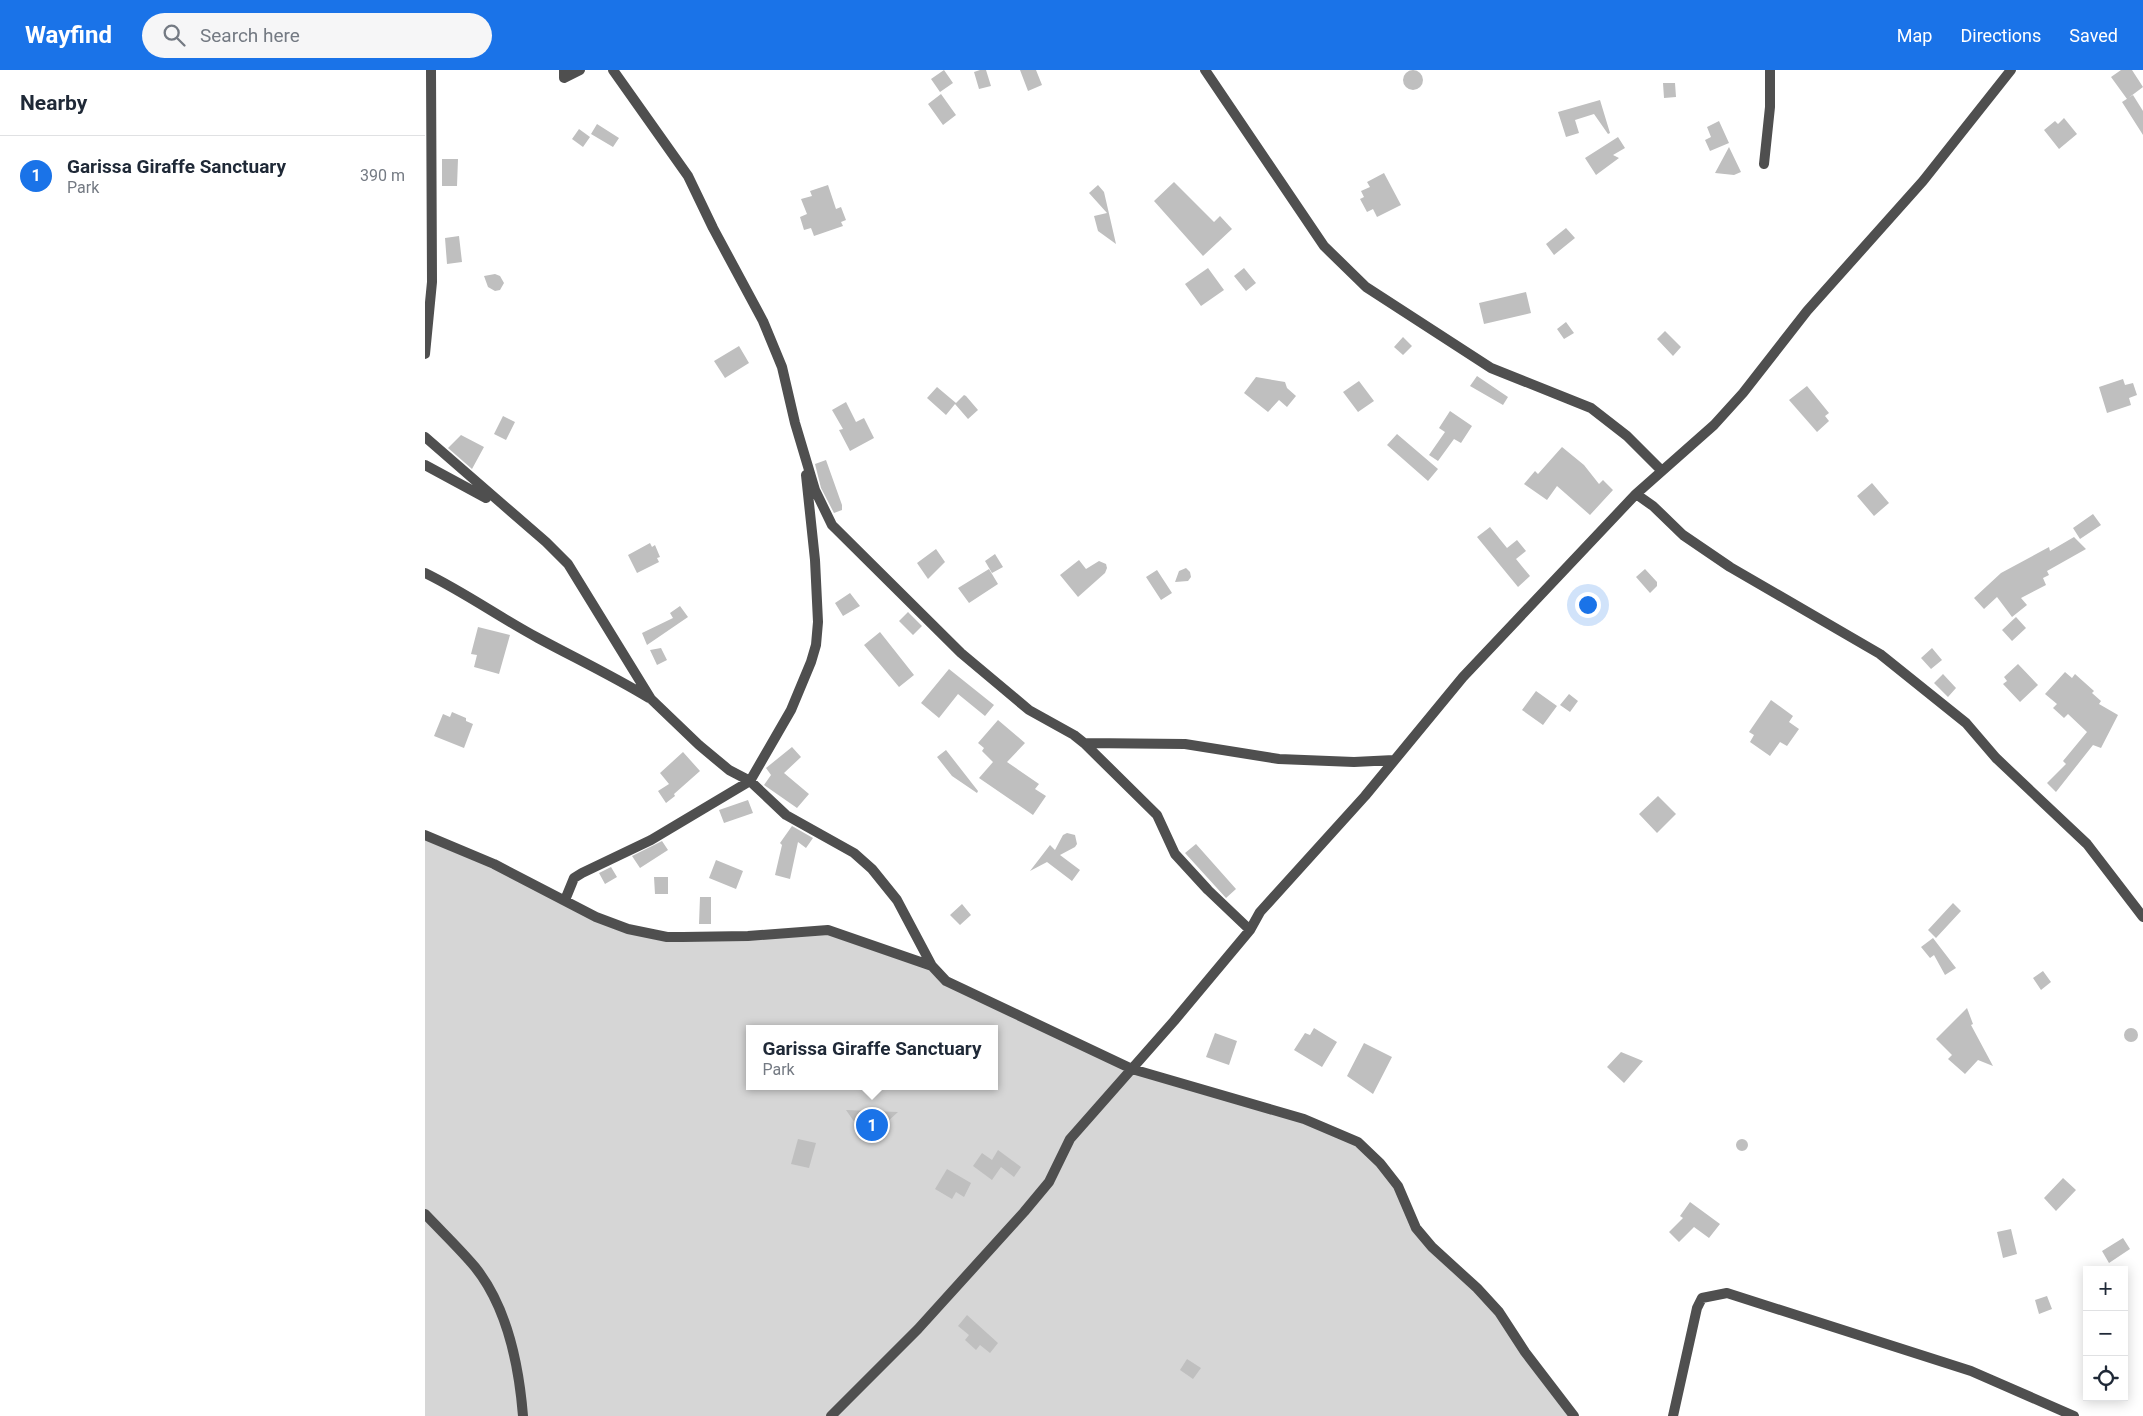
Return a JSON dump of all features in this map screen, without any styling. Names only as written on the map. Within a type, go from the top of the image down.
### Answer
[{"type":"street","points":[[425,354],[432,282],[431,70]]},
{"type":"street","points":[[564,70],[564,78],[580,70]]},
{"type":"street","points":[[613,70],[687,176],[763,321],[782,367],[804,456],[822,508],[832,525],[855,550],[961,653],[1029,710],[1074,735],[1084,743],[1157,815],[1175,854],[1208,890],[1250,930]]},
{"type":"street","points":[[1205,70],[1324,246],[1343,267],[1393,306],[1491,368],[1591,408],[1627,436],[1661,470]]},
{"type":"street","points":[[1764,164],[1770,106],[1770,70]]},
{"type":"street","points":[[831,1416],[918,1329],[1024,1212],[1049,1182],[1070,1139],[1250,930],[1260,912],[1394,760],[1463,677],[1635,494],[1714,425],[1737,400],[1807,311],[1923,181],[2011,70]]},
{"type":"street","points":[[425,437],[546,542],[573,571],[651,699]]},
{"type":"street","points":[[565,900],[574,878],[651,840],[750,781],[791,710],[816,645],[818,601],[804,456]]},
{"type":"street","points":[[425,465],[507,510]]},
{"type":"street","points":[[1635,494],[1653,506],[1683,535],[1730,567],[1880,654],[1959,717],[1996,758],[2087,844],[2143,916]]},
{"type":"street","points":[[425,573],[452,586],[537,637],[615,677],[651,699],[699,745],[729,770],[750,781],[787,815],[854,854],[872,869],[897,900],[932,966],[946,981],[1132,1069],[1304,1119],[1358,1142],[1380,1163],[1399,1186],[1416,1228],[1432,1247],[1477,1288],[1499,1312],[1525,1352],[1574,1416]]},
{"type":"street","points":[[1084,743],[1185,744],[1288,760],[1354,762],[1394,760]]},
{"type":"street","points":[[425,835],[494,864],[596,917],[649,934],[667,937],[748,936],[828,930],[932,966]]},
{"type":"street","points":[[425,1214],[475,1268],[486,1283],[510,1337],[516,1359],[523,1416]]},
{"type":"street","points":[[1673,1416],[1697,1308],[1702,1298],[1714,1294],[1727,1293],[1971,1371],[2074,1416]]},
{"type":"shaded area","points":[[425,835],[565,900],[649,934],[828,930],[932,966],[942,977],[1132,1069],[1336,1131],[1380,1163],[1416,1228],[1477,1288],[1574,1416],[425,1416]]},
{"type":"building","points":[[944,70],[953,83],[940,92],[931,79]]},
{"type":"building","points":[[986,70],[991,86],[979,89],[974,72]]},
{"type":"building","points":[[1020,70],[1036,70],[1042,85],[1028,91]]},
{"type":"building","points":[[1413,70],[1420,73],[1423,80],[1420,87],[1413,90],[1406,87],[1403,80],[1406,73]]},
{"type":"building","points":[[2121,70],[2132,70],[2143,87],[2127,99],[2111,77]]},
{"type":"building","points":[[1663,83],[1675,83],[1676,97],[1664,98]]},
{"type":"building","points":[[941,94],[956,115],[943,125],[928,104]]},
{"type":"building","points":[[2133,95],[2143,111],[2143,135],[2122,102]]},
{"type":"building","points":[[1600,100],[1610,133],[1608,134],[1594,114],[1575,120],[1579,133],[1566,137],[1558,112]]},
{"type":"building","points":[[2064,118],[2077,134],[2059,149],[2044,130],[2055,121],[2058,124]]},
{"type":"building","points":[[1719,121],[1729,143],[1710,151],[1705,140],[1711,137],[1707,127]]},
{"type":"building","points":[[597,124],[619,138],[613,147],[591,134]]},
{"type":"building","points":[[579,129],[590,137],[583,147],[572,139]]},
{"type":"building","points":[[1618,137],[1625,148],[1613,155],[1619,158],[1596,175],[1585,158]]},
{"type":"building","points":[[1729,147],[1741,172],[1734,175],[1715,173]]},
{"type":"building","points":[[442,159],[458,159],[457,186],[442,186]]},
{"type":"building","points":[[1384,173],[1401,205],[1377,217],[1373,209],[1367,212],[1360,199],[1364,197],[1361,191],[1370,187],[1367,182]]},
{"type":"building","points":[[1174,182],[1214,222],[1220,216],[1232,229],[1203,256],[1154,201]]},
{"type":"building","points":[[828,185],[836,209],[841,207],[846,220],[841,222],[843,226],[814,236],[811,228],[804,230],[800,217],[807,214],[801,199],[812,196],[810,191]]},
{"type":"building","points":[[1098,185],[1104,192],[1116,244],[1098,231],[1094,216],[1107,213],[1089,193]]},
{"type":"building","points":[[1566,228],[1575,238],[1554,255],[1546,244]]},
{"type":"building","points":[[459,236],[462,262],[447,264],[445,238]]},
{"type":"building","points":[[1208,268],[1224,290],[1201,306],[1185,284]]},
{"type":"building","points":[[1244,268],[1256,283],[1246,291],[1234,276]]},
{"type":"building","points":[[495,274],[500,276],[504,283],[500,290],[495,291],[488,287],[484,276]]},
{"type":"building","points":[[1526,292],[1531,313],[1484,324],[1479,303]]},
{"type":"building","points":[[1566,322],[1574,333],[1564,339],[1557,329]]},
{"type":"building","points":[[1665,331],[1681,347],[1673,356],[1657,339]]},
{"type":"building","points":[[1403,337],[1412,346],[1403,355],[1394,347]]},
{"type":"building","points":[[739,346],[749,363],[725,378],[714,361]]},
{"type":"building","points":[[1477,376],[1508,397],[1503,405],[1470,386]]},
{"type":"building","points":[[1256,377],[1285,382],[1287,388],[1296,396],[1287,407],[1279,400],[1268,412],[1244,393]]},
{"type":"building","points":[[2123,379],[2125,385],[2133,383],[2137,395],[2129,398],[2131,405],[2107,413],[2099,387]]},
{"type":"building","points":[[1359,381],[1374,401],[1358,412],[1343,392]]},
{"type":"building","points":[[1807,386],[1829,413],[1825,416],[1829,421],[1817,432],[1789,400]]},
{"type":"building","points":[[937,387],[956,403],[964,395],[966,396],[978,410],[968,419],[955,404],[946,415],[927,398]]},
{"type":"building","points":[[846,402],[856,422],[864,418],[874,438],[850,451],[839,430],[843,429],[832,410]]},
{"type":"building","points":[[1450,411],[1472,426],[1461,443],[1454,439],[1438,461],[1429,455],[1445,432],[1439,428]]},
{"type":"building","points":[[503,416],[515,422],[506,440],[494,434]]},
{"type":"building","points":[[1397,434],[1438,469],[1428,481],[1387,445]]},
{"type":"building","points":[[461,435],[484,447],[472,469],[448,448]]},
{"type":"building","points":[[1562,447],[1584,465],[1599,484],[1603,480],[1613,490],[1590,515],[1557,486],[1547,500],[1524,484],[1535,471],[1538,474]]},
{"type":"building","points":[[826,460],[842,505],[842,510],[834,513],[821,488],[815,464]]},
{"type":"building","points":[[1872,483],[1889,503],[1874,516],[1857,496]]},
{"type":"building","points":[[2093,514],[2101,525],[2080,539],[2073,528]]},
{"type":"building","points":[[1490,527],[1507,548],[1517,540],[1526,551],[1516,559],[1530,576],[1518,587],[1477,537]]},
{"type":"building","points":[[2074,537],[2086,549],[2047,571],[2049,575],[2043,578],[2046,585],[2021,598],[2027,605],[2012,617],[1997,597],[1984,609],[1974,598],[2001,573],[2049,547],[2050,551]]},
{"type":"building","points":[[650,543],[652,547],[655,545],[660,557],[657,558],[659,562],[637,573],[628,555]]},
{"type":"building","points":[[936,549],[945,562],[928,579],[917,563]]},
{"type":"building","points":[[995,554],[1003,567],[992,573],[985,561]]},
{"type":"building","points":[[1079,560],[1086,569],[1099,561],[1106,564],[1107,568],[1105,573],[1078,597],[1060,575]]},
{"type":"building","points":[[1186,568],[1190,572],[1191,577],[1188,581],[1175,582],[1179,571]]},
{"type":"building","points":[[989,569],[998,584],[969,603],[958,588]]},
{"type":"building","points":[[1645,569],[1657,582],[1657,586],[1650,593],[1636,577]]},
{"type":"building","points":[[1157,570],[1172,593],[1161,600],[1146,577]]},
{"type":"building","points":[[850,593],[860,606],[843,616],[835,603]]},
{"type":"building","points":[[680,606],[688,617],[647,645],[642,633],[673,618],[670,613]]},
{"type":"building","points":[[908,612],[922,626],[913,635],[899,621]]},
{"type":"building","points":[[2016,617],[2026,628],[2012,641],[2002,630]]},
{"type":"building","points":[[478,627],[510,635],[499,674],[474,667],[477,655],[471,654]]},
{"type":"building","points":[[880,632],[914,675],[899,687],[864,645]]},
{"type":"building","points":[[661,648],[667,660],[657,665],[650,650]]},
{"type":"building","points":[[1932,648],[1942,660],[1931,669],[1921,658]]},
{"type":"building","points":[[2018,664],[2038,685],[2020,702],[2003,684],[2007,681],[2004,677]]},
{"type":"building","points":[[949,669],[994,705],[985,716],[958,694],[939,718],[921,703]]},
{"type":"building","points":[[2065,672],[2072,678],[2075,674],[2094,691],[2092,693],[2101,701],[2099,704],[2118,715],[2101,748],[2093,745],[2056,792],[2047,783],[2066,764],[2063,761],[2087,732],[2068,714],[2064,718],[2053,708],[2057,704],[2045,694]]},
{"type":"building","points":[[1943,674],[1956,688],[1948,697],[1934,683]]},
{"type":"building","points":[[1536,691],[1557,706],[1543,725],[1522,710]]},
{"type":"building","points":[[1569,694],[1578,701],[1570,712],[1560,705]]},
{"type":"building","points":[[1771,700],[1793,716],[1789,722],[1799,729],[1787,746],[1780,742],[1770,756],[1750,742],[1754,735],[1749,732]]},
{"type":"building","points":[[452,712],[466,718],[466,721],[473,724],[464,748],[434,736],[443,714],[450,717]]},
{"type":"building","points":[[998,720],[1025,743],[1007,762],[1039,784],[1035,789],[1046,796],[1033,815],[979,778],[993,762],[982,751],[984,748],[978,743]]},
{"type":"building","points":[[792,747],[801,757],[784,773],[809,794],[797,808],[764,785],[771,775],[766,768]]},
{"type":"building","points":[[946,750],[978,791],[977,793],[952,776],[937,757]]},
{"type":"building","points":[[683,752],[700,771],[666,803],[658,791],[669,784],[660,773]]},
{"type":"building","points":[[1658,796],[1676,814],[1657,833],[1639,814]]},
{"type":"building","points":[[748,800],[753,813],[724,823],[719,810]]},
{"type":"building","points":[[792,826],[813,838],[806,848],[798,842],[790,879],[775,875],[782,845],[780,843]]},
{"type":"building","points":[[1067,833],[1075,835],[1077,844],[1060,855],[1080,870],[1072,881],[1047,862],[1030,871],[1050,845],[1055,850],[1063,835]]},
{"type":"building","points":[[662,841],[668,850],[640,868],[632,856]]},
{"type":"building","points":[[1196,844],[1236,889],[1226,898],[1185,853]]},
{"type":"building","points":[[716,860],[743,871],[736,889],[709,878]]},
{"type":"building","points":[[611,867],[617,877],[605,884],[599,873]]},
{"type":"building","points":[[654,877],[668,877],[668,894],[655,894]]},
{"type":"building","points":[[700,897],[711,897],[711,924],[699,924]]},
{"type":"building","points":[[1953,903],[1961,911],[1936,938],[1928,930]]},
{"type":"building","points":[[962,904],[971,915],[960,925],[950,915]]},
{"type":"building","points":[[1933,938],[1956,968],[1945,975],[1934,955],[1930,958],[1921,947]]},
{"type":"building","points":[[2043,971],[2051,982],[2041,990],[2033,978]]},
{"type":"building","points":[[1967,1008],[1973,1024],[1971,1025],[1993,1066],[1978,1060],[1965,1074],[1948,1059],[1952,1055],[1936,1039]]},
{"type":"building","points":[[1314,1028],[1337,1042],[1322,1067],[1294,1050],[1305,1033],[1310,1035]]},
{"type":"building","points":[[2128,1028],[2134,1028],[2138,1035],[2134,1042],[2128,1042],[2124,1038],[2124,1032]]},
{"type":"building","points":[[1215,1033],[1237,1041],[1229,1065],[1206,1057]]},
{"type":"building","points":[[1364,1043],[1392,1057],[1373,1094],[1347,1076]]},
{"type":"building","points":[[1621,1052],[1643,1061],[1624,1083],[1607,1067]]},
{"type":"building","points":[[846,1110],[898,1112],[867,1140]]},
{"type":"building","points":[[798,1139],[816,1143],[809,1168],[791,1164]]},
{"type":"building","points":[[1744,1139],[1747,1140],[1747,1150],[1740,1151],[1737,1150],[1736,1143],[1737,1140]]},
{"type":"building","points":[[998,1150],[1021,1167],[1014,1177],[1001,1167],[992,1180],[973,1166],[982,1153],[992,1160]]},
{"type":"building","points":[[947,1169],[971,1183],[964,1197],[956,1192],[952,1199],[935,1189]]},
{"type":"building","points":[[2063,1178],[2076,1190],[2056,1211],[2044,1198]]},
{"type":"building","points":[[1690,1202],[1720,1224],[1709,1238],[1694,1227],[1679,1242],[1669,1232],[1683,1218],[1680,1216]]},
{"type":"building","points":[[2011,1229],[2017,1254],[2003,1258],[1997,1232]]},
{"type":"building","points":[[2123,1238],[2130,1249],[2109,1263],[2102,1251]]},
{"type":"building","points":[[2047,1296],[2052,1309],[2039,1314],[2035,1300]]},
{"type":"building","points":[[967,1315],[998,1343],[990,1353],[980,1345],[976,1350],[965,1340],[969,1335],[958,1326]]},
{"type":"building","points":[[1187,1359],[1201,1368],[1193,1379],[1180,1370]]},
{"type":"place","name":"Garissa Giraffe Sanctuary","points":[[872,1125]]}]
